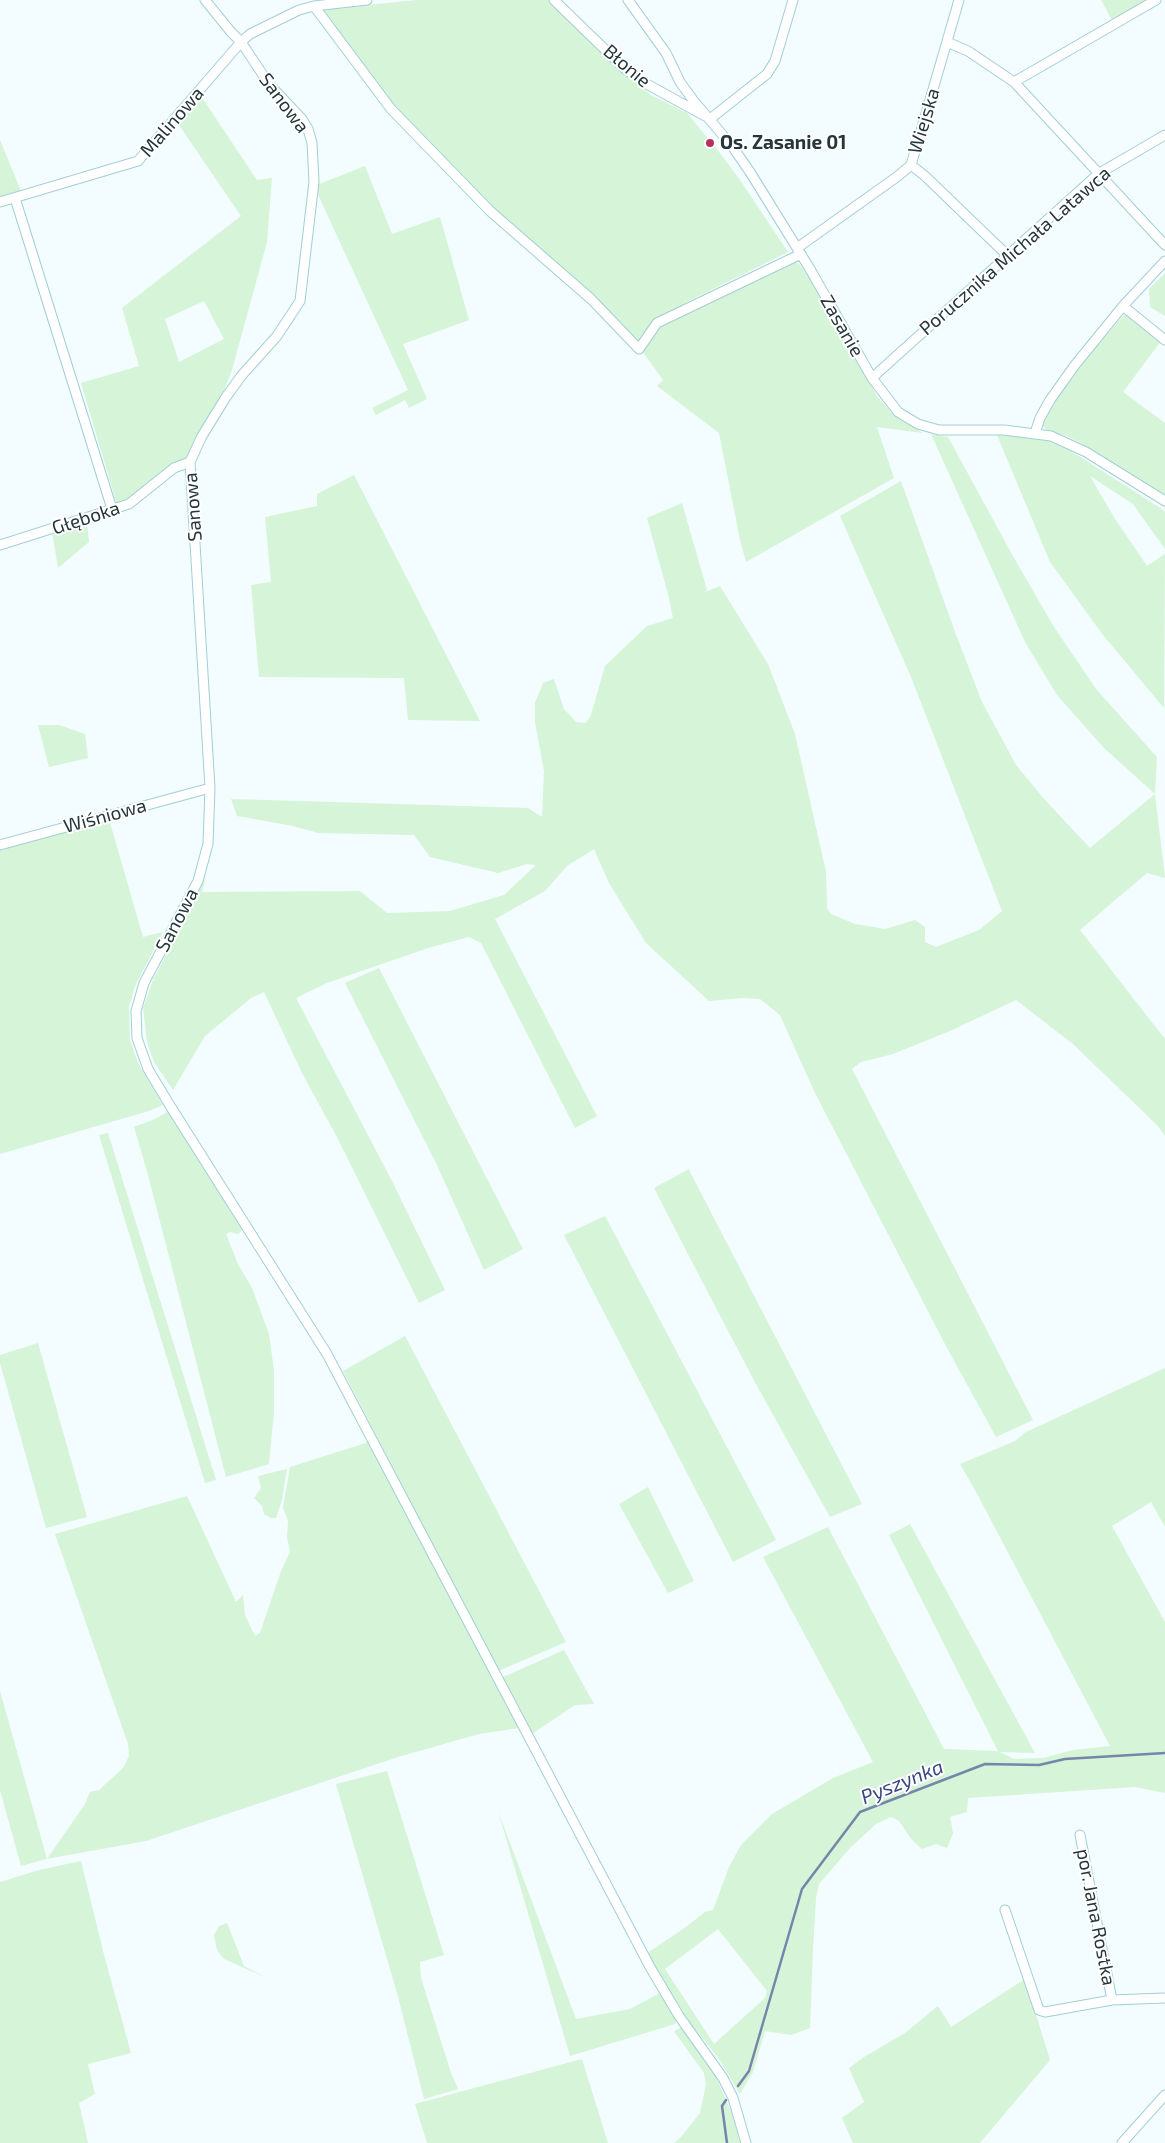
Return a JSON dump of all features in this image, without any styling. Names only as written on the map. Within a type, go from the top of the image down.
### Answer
[{"type":"street","name":"Sanowa","points":[[205,0],[230,32],[241,42],[269,84],[302,119],[308,129],[312,143],[314,182],[300,300],[278,336],[242,374],[226,397],[202,436],[190,462],[210,788],[210,822],[204,861],[194,888],[144,983],[136,1011],[137,1038],[148,1069],[325,1351],[650,1967],[679,2016],[723,2078],[733,2098],[746,2143]]},
{"type":"street","name":"Malinowa","points":[[0,202],[138,161],[250,34],[299,10],[314,6],[367,0]]},
{"type":"street","name":"Błonie","points":[[554,0],[624,68],[642,82],[710,119]]},
{"type":"street","name":"Zasanie","points":[[628,0],[666,53],[684,88],[750,172],[799,251],[872,378],[898,412],[928,428],[954,431],[1004,430],[1051,436],[1080,449],[1165,501]]},
{"type":"street","points":[[710,119],[767,74],[775,61],[793,0]]},
{"type":"street","name":"Wiejska","points":[[314,6],[391,109],[490,211],[591,299],[639,349],[658,324],[799,251],[911,165],[959,0]]},
{"type":"street","points":[[1014,82],[1156,0]]},
{"type":"street","points":[[947,42],[968,51],[1014,82],[1165,244]]},
{"type":"street","name":"Porucznika Michała Latawca","points":[[872,378],[1098,174],[1165,135]]},
{"type":"street","points":[[911,165],[925,176],[1008,256]]},
{"type":"street","points":[[15,198],[112,509]]},
{"type":"street","points":[[1035,433],[1040,418],[1065,379],[1123,306],[1165,261]]},
{"type":"street","points":[[1123,306],[1165,340]]},
{"type":"street","name":"Głęboka","points":[[0,545],[129,504],[174,468],[190,462]]},
{"type":"street","name":"Wiśniowa","points":[[0,845],[210,788]]},
{"type":"street","name":"por. Jana Rostka","points":[[1080,1834],[1112,2000]]},
{"type":"street","points":[[1005,1910],[1039,2010],[1045,2012],[1112,2000],[1165,1998]]},
{"type":"street","points":[[1122,2143],[1165,2095]]},
{"type":"green space","points":[[416,0],[548,0],[627,75],[651,95],[687,113],[709,140],[707,142],[710,146],[713,144],[740,180],[788,252],[685,303],[689,311],[791,261],[799,264],[815,285],[877,396],[894,416],[923,433],[877,427],[894,478],[746,562],[719,433],[657,386],[663,380],[643,352],[657,329],[639,343],[593,295],[490,208],[392,105],[321,10]]},
{"type":"green space","points":[[1101,0],[1151,0],[1113,22]]},
{"type":"green space","points":[[201,96],[257,180],[272,178],[267,242],[232,370],[222,396],[184,462],[130,500],[117,505],[81,383],[139,366],[122,308],[241,216],[177,122]],"holes":[[[204,301],[224,339],[179,362],[165,319]]]},
{"type":"green space","points":[[0,140],[21,191],[0,198]]},
{"type":"green space","points":[[365,166],[392,234],[440,217],[469,320],[403,344],[427,399],[409,408],[405,400],[376,415],[372,408],[408,390],[314,186]]},
{"type":"green space","points":[[1165,273],[1165,316],[1150,307],[1149,289]]},
{"type":"green space","points":[[1125,314],[1161,341],[1123,392],[1165,423],[1165,495],[1082,444],[1067,436],[1050,432],[1042,426],[1054,403],[1087,358]]},
{"type":"green space","points":[[931,434],[948,437],[1054,627],[1096,689],[1157,757],[1155,794],[1104,748],[1057,695],[1025,642]]},
{"type":"green space","points":[[997,435],[1016,435],[1048,441],[1071,451],[1165,511],[1165,549],[1133,504],[1090,476],[1115,519],[1147,566],[1165,554],[1164,708],[1103,635],[1050,562]]},
{"type":"green space","points":[[354,475],[480,721],[408,720],[404,678],[259,677],[251,585],[271,582],[265,517],[317,506],[317,494]]},
{"type":"green space","points":[[901,481],[982,702],[1016,765],[1044,799],[1090,848],[1155,794],[1165,878],[1147,873],[1080,930],[1165,1039],[1165,1136],[1157,1125],[1073,1044],[1016,1000],[950,1031],[893,1054],[861,1062],[852,1069],[1033,1420],[996,1437],[947,1348],[815,1093],[780,1015],[760,999],[742,998],[709,1001],[646,943],[609,883],[594,849],[567,866],[545,891],[495,919],[597,1116],[575,1128],[481,943],[469,937],[428,948],[327,983],[296,998],[392,1181],[445,1290],[419,1303],[337,1137],[303,1075],[264,992],[251,998],[205,1036],[173,1090],[154,1062],[147,1042],[143,1008],[153,980],[206,877],[202,892],[360,891],[387,913],[450,911],[504,895],[536,865],[527,864],[498,873],[430,857],[414,835],[319,833],[288,825],[237,816],[231,799],[528,808],[542,817],[544,771],[535,722],[535,703],[543,683],[554,679],[564,709],[576,722],[586,723],[591,715],[605,666],[647,626],[673,618],[647,518],[682,503],[707,590],[705,592],[720,586],[768,664],[795,734],[826,872],[827,908],[831,914],[855,924],[885,929],[915,920],[925,927],[925,942],[936,947],[979,930],[1002,911],[911,677],[840,516]]},
{"type":"green space","points":[[87,522],[89,542],[58,568],[52,531]]},
{"type":"green space","points":[[38,725],[59,725],[85,734],[88,758],[49,767]]},
{"type":"green space","points":[[109,819],[143,937],[163,932],[135,986],[129,1007],[130,1040],[138,1063],[163,1105],[149,1111],[0,1154],[0,850]]},
{"type":"green space","points":[[379,968],[523,1249],[484,1270],[437,1165],[345,983]]},
{"type":"green space","points":[[169,1111],[245,1228],[238,1234],[230,1232],[226,1234],[238,1264],[252,1288],[269,1334],[274,1371],[274,1412],[269,1464],[226,1477],[134,1127]]},
{"type":"green space","points":[[108,1133],[216,1480],[205,1483],[99,1135]]},
{"type":"green space","points":[[689,1169],[862,1504],[830,1517],[757,1386],[691,1260],[654,1188]]},
{"type":"green space","points":[[605,1216],[776,1540],[733,1562],[564,1235]]},
{"type":"green space","points":[[405,1336],[566,1642],[498,1671],[343,1371]]},
{"type":"green space","points":[[38,1343],[87,1517],[46,1528],[0,1363],[0,1355]]},
{"type":"green space","points":[[1165,1368],[1165,1527],[1151,1502],[1112,1526],[1165,1622],[1165,1793],[1135,1787],[968,1798],[967,1812],[950,1817],[953,1833],[947,1848],[936,1844],[922,1849],[912,1840],[899,1821],[891,1817],[876,1824],[850,1848],[819,1884],[816,1898],[810,2028],[791,2035],[765,2031],[753,2072],[740,2094],[717,2056],[691,2024],[646,1954],[705,1912],[713,1910],[729,1867],[741,1845],[772,1814],[833,1778],[873,1762],[763,1557],[828,1527],[944,1749],[998,1751],[889,1535],[910,1524],[1035,1753],[1000,1752],[1014,1759],[1043,1758],[1073,1750],[1110,1746],[960,1464],[1015,1441],[1026,1432]],"holes":[[[718,1929],[767,1991],[765,1998],[714,2044],[665,1969]]]},
{"type":"green space","points":[[369,1442],[519,1728],[479,1734],[398,1757],[146,1841],[47,1859],[85,1804],[90,1792],[99,1790],[123,1768],[129,1756],[128,1744],[55,1534],[187,1496],[236,1602],[243,1595],[245,1615],[255,1636],[260,1633],[281,1571],[290,1552],[287,1537],[288,1521],[283,1508],[290,1467]]},
{"type":"green space","points":[[287,1469],[282,1500],[276,1518],[271,1518],[264,1514],[262,1506],[254,1498],[261,1488],[258,1476]]},
{"type":"green space","points":[[648,1487],[694,1581],[668,1593],[619,1504]]},
{"type":"green space","points":[[564,1650],[594,1704],[575,1705],[532,1734],[501,1678]]},
{"type":"green space","points":[[0,1691],[47,1859],[21,1866],[0,1790]]},
{"type":"green space","points":[[387,1771],[444,1955],[420,1962],[421,1978],[451,2073],[458,2089],[424,2099],[397,1993],[336,1784]]},
{"type":"green space","points":[[498,1811],[576,2019],[630,2009],[660,1993],[676,2020],[675,2024],[570,2056]]},
{"type":"green space","points":[[81,1861],[131,2053],[88,2064],[95,2094],[79,2103],[88,2143],[0,2143],[0,1882],[39,1870]]},
{"type":"green space","points":[[227,1923],[244,1966],[267,1978],[224,1959],[217,1950],[214,1935],[219,1926]]},
{"type":"green space","points":[[1025,1979],[1050,2060],[980,2143],[853,2143],[842,2118],[864,2102],[849,2068],[905,2033],[938,2006],[951,2027]]},
{"type":"green space","points":[[683,2027],[707,2060],[717,2079],[733,2116],[740,2143],[674,2143],[700,2113],[706,2084],[704,2073],[674,2031]]},
{"type":"green space","points":[[582,2059],[608,2143],[427,2143],[415,2104]]},
{"type":"waterway","name":"Pyszynka","points":[[738,2086],[749,2071],[802,1889],[860,1812],[985,1764],[1039,1765],[1065,1759],[1165,1753]]},
{"type":"waterway","name":"Pyszynka","points":[[726,2100],[722,2106],[727,2143]]},
{"type":"place","name":"Os. Zasanie 01","points":[[710,143]]}]
